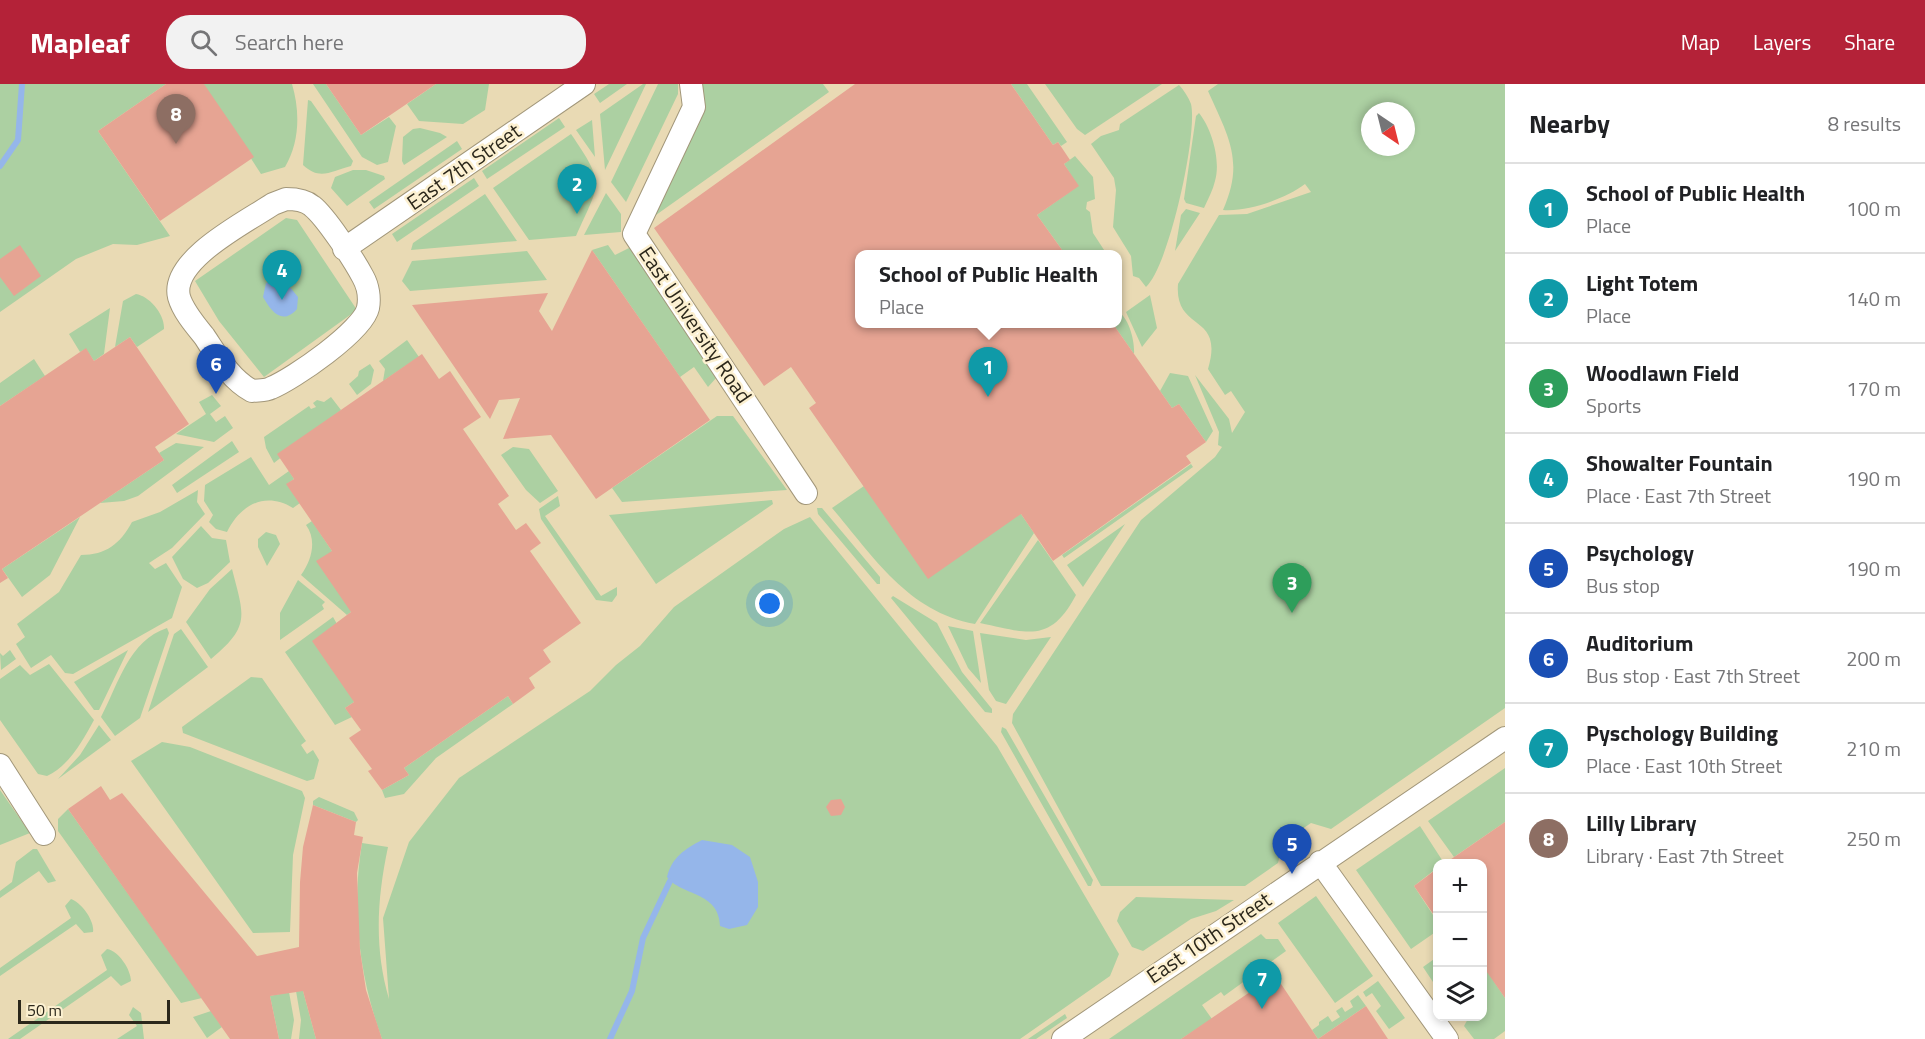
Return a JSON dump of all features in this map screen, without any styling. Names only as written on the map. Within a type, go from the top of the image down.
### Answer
[{"type":"street","name":"East 7th Street","points":[[344,249],[584,84]]},
{"type":"street","name":"East University Road","points":[[691,84],[694,107],[634,234],[806,493]]},
{"type":"street","points":[[286,199],[310,204],[320,213],[344,249],[363,278],[369,294],[368,310],[362,323],[352,333],[268,390],[252,391],[231,375],[186,312],[179,297],[178,281],[195,258],[273,204],[286,199]]},
{"type":"street","name":"East 10th Street","points":[[1064,1039],[1320,862],[1505,738]]},
{"type":"street","points":[[0,765],[44,834]]},
{"type":"street","points":[[1320,862],[1447,1039]]},
{"type":"shaded area","points":[[0,84],[1505,84],[1505,1039],[0,1039]]},
{"type":"green space","points":[[0,84],[166,84],[98,131],[170,236],[137,245],[113,244],[76,259],[0,312]]},
{"type":"green space","points":[[203,84],[292,84],[297,126],[294,147],[285,167],[261,174]]},
{"type":"green space","points":[[313,84],[326,84],[361,135],[389,117],[396,126],[388,162],[377,165],[362,157]]},
{"type":"green space","points":[[436,84],[489,84],[485,110],[463,124],[419,121],[407,104]]},
{"type":"green space","points":[[609,84],[627,84],[600,103],[594,94]]},
{"type":"green space","points":[[646,84],[605,170],[600,114]]},
{"type":"green space","points":[[658,84],[678,84],[678,94],[626,202],[611,182]]},
{"type":"green space","points":[[701,84],[823,84],[829,92],[656,215],[652,215]]},
{"type":"green space","points":[[1011,84],[1027,84],[1067,142],[1061,146],[1058,142],[1053,145]]},
{"type":"green space","points":[[1045,84],[1162,84],[1085,135],[1077,129]]},
{"type":"green space","points":[[1218,84],[1505,84],[1505,708],[1331,829],[1311,823],[1283,842],[1278,863],[1245,886],[1101,886],[1012,723],[1013,714],[1141,520],[1215,457],[1222,447],[1218,445],[1219,432],[1195,375],[1229,419],[1232,433],[1245,412],[1231,391],[1225,395],[1208,369],[1210,339],[1205,330],[1183,310],[1179,299],[1178,284],[1219,215],[1247,214],[1311,192],[1305,184],[1287,195],[1266,203],[1244,209],[1223,210],[1233,177],[1233,163],[1222,122],[1208,91]]},
{"type":"green space","points":[[1179,85],[1191,104],[1192,120],[1186,170],[1164,254],[1146,287],[1139,278],[1133,276],[1131,256],[1113,227],[1116,190],[1114,178],[1091,144],[1101,136],[1119,130],[1120,124]]},
{"type":"green space","points":[[308,100],[311,101],[353,161],[351,166],[320,174],[303,165]]},
{"type":"green space","points":[[1199,113],[1211,136],[1217,164],[1214,184],[1204,208],[1186,203],[1184,199],[1196,116]]},
{"type":"green space","points":[[559,118],[565,127],[487,179],[482,171]]},
{"type":"green space","points":[[592,120],[595,157],[576,130]]},
{"type":"green space","points":[[420,128],[447,137],[404,165],[402,161],[403,137],[413,129]]},
{"type":"green space","points":[[571,134],[594,174],[596,184],[590,204],[576,236],[529,240],[493,188]]},
{"type":"green space","points":[[457,141],[462,149],[374,209],[369,202]]},
{"type":"green space","points":[[1075,156],[1093,177],[1095,199],[1087,202],[1086,209],[1090,212],[1093,233],[1104,250],[1062,250],[1037,215],[1078,186],[1064,164]]},
{"type":"green space","points":[[353,170],[366,170],[384,176],[385,179],[347,206],[331,188],[335,177]]},
{"type":"green space","points":[[474,178],[479,186],[397,242],[392,234]]},
{"type":"green space","points":[[606,193],[621,214],[621,232],[584,235]]},
{"type":"green space","points":[[485,194],[517,241],[411,250],[413,243]]},
{"type":"green space","points":[[1186,209],[1200,213],[1175,251],[1181,215]]},
{"type":"green space","points":[[286,218],[297,220],[357,310],[264,377],[219,321],[195,281]]},
{"type":"green space","points":[[608,245],[615,255],[631,247],[717,377],[708,387],[694,367],[680,377],[592,250]]},
{"type":"green space","points":[[527,251],[547,280],[410,291],[402,281],[412,261]]},
{"type":"green space","points":[[136,294],[146,298],[159,312],[164,329],[137,347],[130,337],[115,347],[123,301]]},
{"type":"green space","points":[[1150,295],[1157,328],[1142,347],[1126,312]]},
{"type":"green space","points":[[110,308],[104,354],[94,361],[86,349],[80,352],[69,334]]},
{"type":"green space","points":[[1122,315],[1130,330],[1134,354],[1116,328],[1122,328]]},
{"type":"green space","points":[[407,340],[419,357],[383,381],[385,369],[379,361]]},
{"type":"green space","points":[[34,359],[45,376],[0,406],[0,383]]},
{"type":"green space","points":[[370,364],[374,370],[371,384],[357,395],[349,384],[358,376],[359,371]]},
{"type":"green space","points":[[1170,373],[1188,376],[1213,431],[1206,442],[1179,404],[1172,408],[1160,391]]},
{"type":"green space","points":[[212,395],[221,406],[210,414],[216,422],[225,416],[233,428],[214,442],[176,434],[206,414],[199,402]]},
{"type":"green space","points":[[331,397],[341,410],[274,463],[266,448],[264,437],[309,406],[311,409],[316,407],[313,403],[317,400],[324,402]]},
{"type":"green space","points":[[717,416],[733,416],[787,490],[622,502],[612,488]]},
{"type":"green space","points":[[232,441],[239,452],[177,493],[172,485]]},
{"type":"green space","points":[[176,443],[204,447],[138,496],[124,501],[100,503],[164,460],[159,453]]},
{"type":"green space","points":[[513,447],[529,449],[558,491],[540,503],[526,490],[501,455]]},
{"type":"green space","points":[[251,457],[269,485],[289,471],[294,479],[287,484],[300,503],[293,508],[283,503],[263,501],[246,508],[239,514],[227,532],[216,529],[209,522],[213,515],[204,501],[205,485]]},
{"type":"green space","points":[[1191,464],[1193,467],[1064,558],[1062,555]]},
{"type":"green space","points":[[864,486],[1021,514],[1034,533],[975,624],[951,618],[911,595],[878,563],[832,508]]},
{"type":"green space","points":[[198,490],[197,502],[205,514],[172,548],[149,563],[155,569],[166,563],[182,587],[172,618],[73,674],[65,673],[51,655],[31,668],[16,644],[25,637],[17,624],[59,592],[81,555],[98,553],[111,547],[132,522],[160,512]]},
{"type":"green space","points":[[558,496],[560,506],[545,516],[601,596],[617,587],[617,595],[612,602],[596,600],[541,519],[539,509]]},
{"type":"green space","points":[[772,500],[773,504],[656,584],[609,515]]},
{"type":"green space","points":[[817,508],[822,508],[880,577],[880,584],[877,584],[818,514]]},
{"type":"green space","points":[[80,517],[50,575],[22,597],[2,569]]},
{"type":"green space","points":[[810,517],[997,746],[1119,954],[1110,976],[1020,1039],[382,1039],[368,991],[359,942],[357,893],[362,843],[388,847],[381,886],[379,942],[389,999],[383,918],[409,842],[459,778],[590,691],[616,665],[640,646],[674,607],[784,529]]},
{"type":"green space","points":[[312,521],[332,551],[351,612],[347,615],[301,575],[312,550],[311,537],[306,525]]},
{"type":"green space","points":[[1125,524],[1083,587],[1067,565]]},
{"type":"green space","points":[[201,526],[212,538],[226,540],[230,562],[208,583],[197,588],[183,579],[172,557]]},
{"type":"green space","points":[[266,532],[276,535],[280,544],[267,566],[258,547],[258,539]]},
{"type":"green space","points":[[1038,540],[1076,595],[1066,611],[1047,628],[1036,631],[1012,630],[980,623]]},
{"type":"green space","points":[[232,569],[241,619],[233,638],[211,659],[186,622],[210,589]]},
{"type":"green space","points":[[298,580],[325,602],[322,605],[324,609],[280,640],[280,613]]},
{"type":"green space","points":[[893,596],[937,623],[962,672],[992,709],[992,713],[985,712],[891,598]]},
{"type":"green space","points":[[333,617],[337,624],[354,702],[345,708],[352,717],[335,725],[285,652]]},
{"type":"green space","points":[[948,626],[973,631],[981,683],[968,668]]},
{"type":"green space","points":[[167,628],[169,633],[140,718],[115,736],[101,717],[119,678],[143,642]]},
{"type":"green space","points":[[181,629],[208,667],[148,712],[174,634]]},
{"type":"green space","points":[[980,633],[1026,640],[1051,637],[1006,704],[996,701],[989,690]]},
{"type":"green space","points":[[10,650],[16,659],[1,670],[0,653],[3,656]]},
{"type":"green space","points":[[128,650],[99,710],[94,710],[74,682]]},
{"type":"green space","points":[[49,664],[94,720],[69,759],[47,776],[38,774],[0,720],[0,679],[20,665],[30,675]]},
{"type":"green space","points":[[251,677],[262,678],[306,741],[301,745],[307,754],[313,750],[319,760],[314,779],[307,781],[183,733],[182,727]]},
{"type":"green space","points":[[508,696],[513,704],[436,758],[404,794],[385,798],[382,790],[409,775],[404,768]]},
{"type":"green space","points":[[99,725],[111,740],[58,779],[80,755]]},
{"type":"green space","points":[[1002,727],[1006,729],[1093,880],[1091,886],[1088,886],[1001,732]]},
{"type":"green space","points":[[162,742],[190,747],[302,791],[305,798],[293,855],[290,932],[253,933],[131,761]]},
{"type":"green space","points":[[1505,768],[1505,822],[1454,857],[1428,821]]},
{"type":"green space","points":[[0,790],[30,833],[0,845]]},
{"type":"green space","points":[[319,797],[354,812],[358,820],[356,822],[313,805],[313,801]]},
{"type":"green space","points":[[68,809],[202,998],[181,1003],[58,831],[58,819]]},
{"type":"green space","points":[[1420,826],[1441,859],[1433,859],[1433,871],[1414,886],[1433,915],[1433,934],[1411,949],[1356,870]]},
{"type":"green space","points":[[33,849],[37,849],[56,881],[48,883],[39,871],[0,898],[0,891],[12,882],[16,862]]},
{"type":"green space","points":[[1316,896],[1373,976],[1335,1003],[1278,923]]},
{"type":"green space","points":[[1136,897],[1234,900],[1216,911],[1191,919],[1143,951],[1132,947],[1117,921],[1120,912]]},
{"type":"green space","points":[[71,899],[86,912],[92,923],[93,932],[84,933],[76,924],[0,976],[0,968],[71,918],[65,906]]},
{"type":"green space","points":[[1261,934],[1266,939],[1278,939],[1286,951],[1224,996],[1221,992],[1202,1005],[1212,1019],[1181,1039],[1109,1039]]},
{"type":"green space","points":[[107,949],[116,953],[124,962],[131,981],[121,986],[111,976],[20,1039],[8,1039],[107,970],[101,955]]},
{"type":"green space","points":[[1433,960],[1433,982],[1423,967]]},
{"type":"green space","points":[[1487,971],[1505,998],[1505,1031],[1494,1039],[1474,1039],[1464,1026],[1467,1021],[1487,1021]]},
{"type":"green space","points":[[1378,981],[1405,1018],[1389,1029],[1376,1011],[1381,1006],[1372,993],[1366,997],[1363,992]]},
{"type":"green space","points":[[296,991],[303,991],[316,1039],[299,1039],[301,1020]]},
{"type":"green space","points":[[289,992],[294,1020],[291,1039],[279,1039],[270,996]]},
{"type":"green space","points":[[1358,995],[1366,1006],[1318,1039],[1312,1030],[1319,1025],[1319,1022],[1328,1016],[1332,1022],[1340,1017],[1336,1011],[1342,1007],[1345,1012],[1353,1007],[1350,1001]]},
{"type":"green space","points":[[133,1007],[141,1013],[144,1039],[117,1039],[137,1026],[129,1015]]},
{"type":"green space","points":[[211,1011],[222,1027],[207,1038],[193,1017]]},
{"type":"green space","points":[[1065,1014],[1067,1018],[1036,1039],[1028,1039]]},
{"type":"water","points":[[278,278],[285,281],[298,297],[297,309],[286,316],[277,315],[263,297],[266,283]]},
{"type":"water","points":[[702,840],[732,845],[750,857],[758,882],[758,907],[747,925],[729,929],[720,926],[713,906],[673,883],[667,877],[672,864],[680,854]]},
{"type":"building","points":[[166,84],[204,84],[254,157],[160,221],[98,131]]},
{"type":"building","points":[[326,84],[436,84],[361,135]]},
{"type":"building","points":[[855,84],[1011,84],[1053,145],[1058,142],[1070,160],[1064,164],[1079,186],[1037,215],[1062,250],[855,250],[855,328],[1116,328],[1172,408],[1179,404],[1206,442],[1186,456],[1191,463],[1053,561],[1021,514],[928,579],[809,408],[816,403],[791,367],[764,386],[654,228]]},
{"type":"building","points":[[20,245],[41,276],[14,296],[0,277],[0,259]]},
{"type":"building","points":[[592,250],[710,420],[596,499],[551,435],[503,439],[520,398],[499,400],[490,419],[412,305],[548,293],[539,311],[552,331]]},
{"type":"building","points":[[130,337],[189,424],[155,447],[164,460],[2,569],[8,578],[0,583],[0,406],[86,348],[94,361]]},
{"type":"building","points":[[422,354],[439,379],[450,371],[481,417],[463,429],[509,496],[498,504],[516,530],[526,523],[541,543],[530,551],[581,623],[543,650],[551,662],[529,678],[535,688],[513,704],[508,696],[404,768],[409,775],[382,790],[368,771],[372,769],[349,738],[361,730],[345,708],[354,702],[312,641],[351,612],[316,561],[332,551],[286,484],[294,479],[277,454]]},
{"type":"building","points":[[101,786],[110,800],[122,793],[257,956],[299,947],[303,847],[313,805],[356,822],[354,835],[363,837],[357,873],[360,950],[366,990],[382,1039],[316,1039],[303,991],[270,996],[279,1039],[230,1039],[68,809]]},
{"type":"building","points":[[841,799],[845,807],[841,815],[831,816],[826,807],[831,800]]},
{"type":"building","points":[[1505,822],[1505,998],[1487,972],[1487,859],[1451,859]]},
{"type":"building","points":[[1433,872],[1433,914],[1414,886]]},
{"type":"building","points":[[1275,975],[1318,1039],[1181,1039]]},
{"type":"building","points":[[1366,1006],[1388,1039],[1318,1039]]},
{"type":"waterway","points":[[0,166],[18,140],[22,84]]},
{"type":"waterway","points":[[610,1039],[632,991],[643,938],[670,881]]},
{"type":"place","name":"Lilly Library","points":[[176,144]]},
{"type":"place","name":"Light Totem","points":[[577,214]]},
{"type":"place","name":"Showalter Fountain","points":[[282,300]]},
{"type":"place","name":"Auditorium","points":[[216,394]]},
{"type":"place","name":"School of Public Health","points":[[988,397]]},
{"type":"place","name":"Woodlawn Field","points":[[1292,613]]},
{"type":"place","name":"Psychology","points":[[1292,874]]},
{"type":"place","name":"Pyschology Building","points":[[1262,1009]]}]
